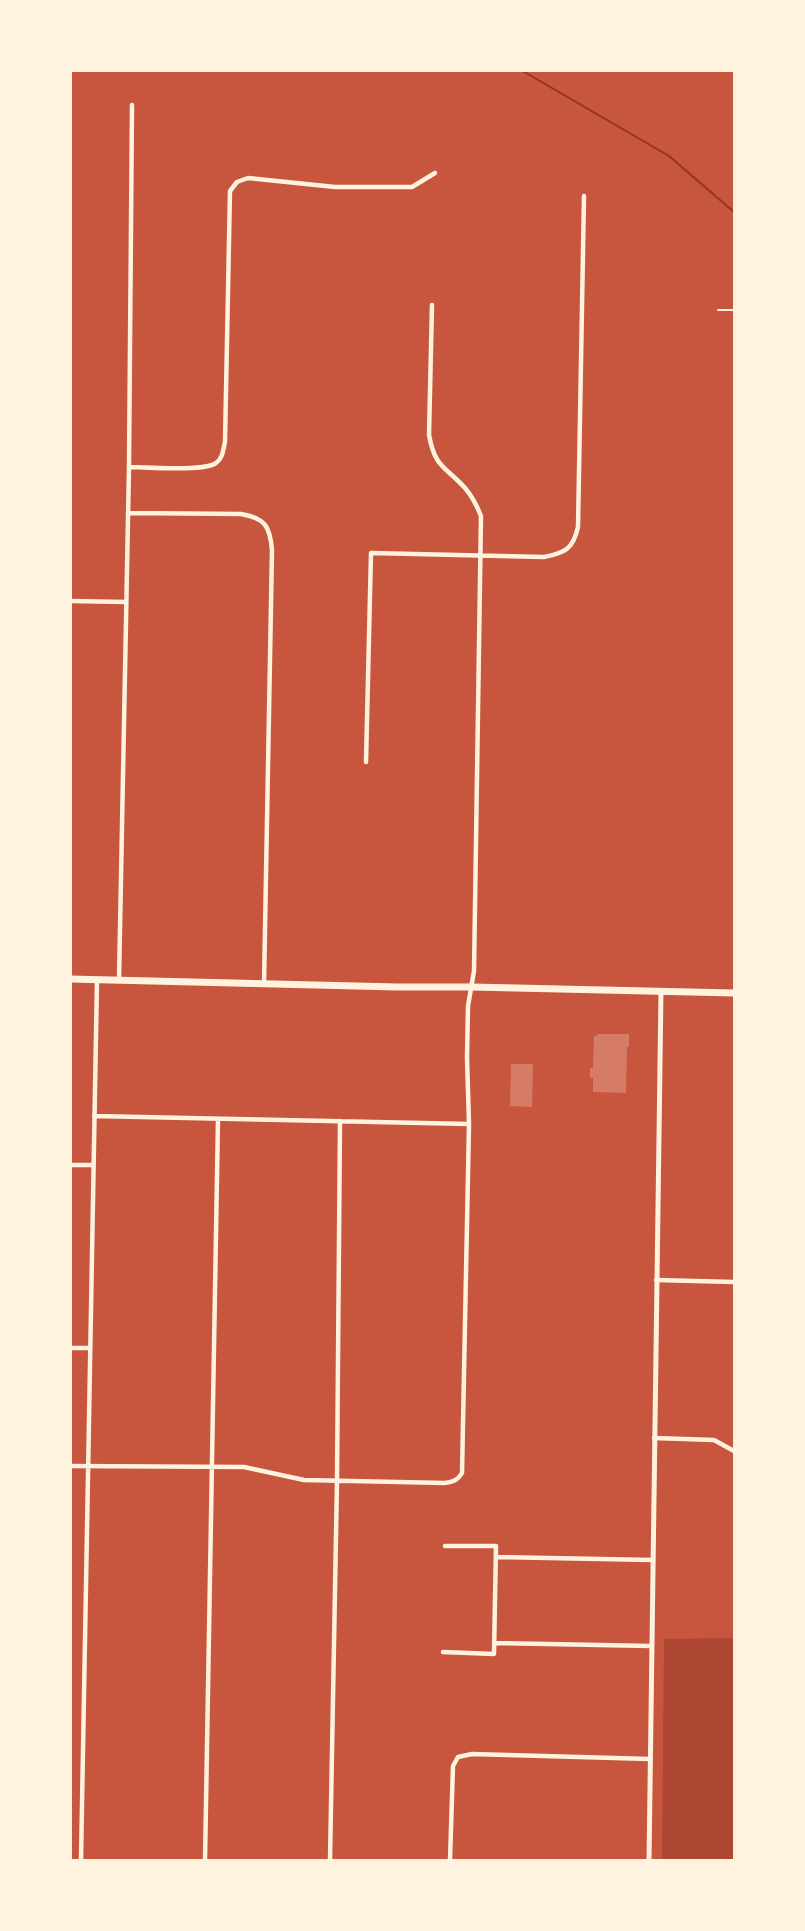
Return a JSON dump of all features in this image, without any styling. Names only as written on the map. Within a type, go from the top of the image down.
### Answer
[{"type":"highway","points":[[70,979],[735,993]]},
{"type":"street","points":[[119,980],[129,467],[132,105]]},
{"type":"street","points":[[129,467],[201,468],[214,465],[222,456],[225,442],[230,191],[237,182],[248,178],[264,178],[335,187],[412,188],[435,173]]},
{"type":"street","points":[[366,762],[371,553],[544,557],[560,554],[575,539],[578,527],[584,196]]},
{"type":"street","points":[[70,1466],[244,1467],[289,1478],[445,1484],[459,1478],[462,1466],[469,1124],[468,1006],[474,971],[481,516],[465,488],[436,459],[429,435],[432,305]]},
{"type":"street","points":[[128,513],[255,516],[265,523],[271,534],[264,984]]},
{"type":"street","points":[[70,601],[126,602]]},
{"type":"street","points":[[81,1860],[97,980]]},
{"type":"street","points":[[649,1860],[661,991]]},
{"type":"street","points":[[94,1116],[469,1124]]},
{"type":"street","points":[[204,1860],[218,1119]]},
{"type":"street","points":[[330,1860],[337,1480],[340,1121]]},
{"type":"street","points":[[70,1165],[93,1166]]},
{"type":"street","points":[[656,1280],[735,1282]]},
{"type":"street","points":[[70,1348],[90,1348]]},
{"type":"street","points":[[654,1438],[714,1440],[735,1451]]},
{"type":"street","points":[[443,1652],[494,1654],[496,1557],[496,1546],[445,1546]]},
{"type":"street","points":[[496,1557],[652,1560]]},
{"type":"street","points":[[494,1643],[651,1646]]},
{"type":"street","points":[[450,1860],[453,1766],[458,1757],[472,1754],[650,1759]]},
{"type":"lane","points":[[718,310],[735,310]]},
{"type":"shaded area","points":[[734,1638],[734,1860],[662,1860],[664,1639]]},
{"type":"building","points":[[597,1034],[629,1034],[626,1093],[593,1092],[590,1068],[593,1068],[594,1036]]},
{"type":"building","points":[[511,1064],[533,1064],[532,1107],[510,1106]]},
{"type":"waterway","points":[[521,70],[669,156],[734,212]]}]
